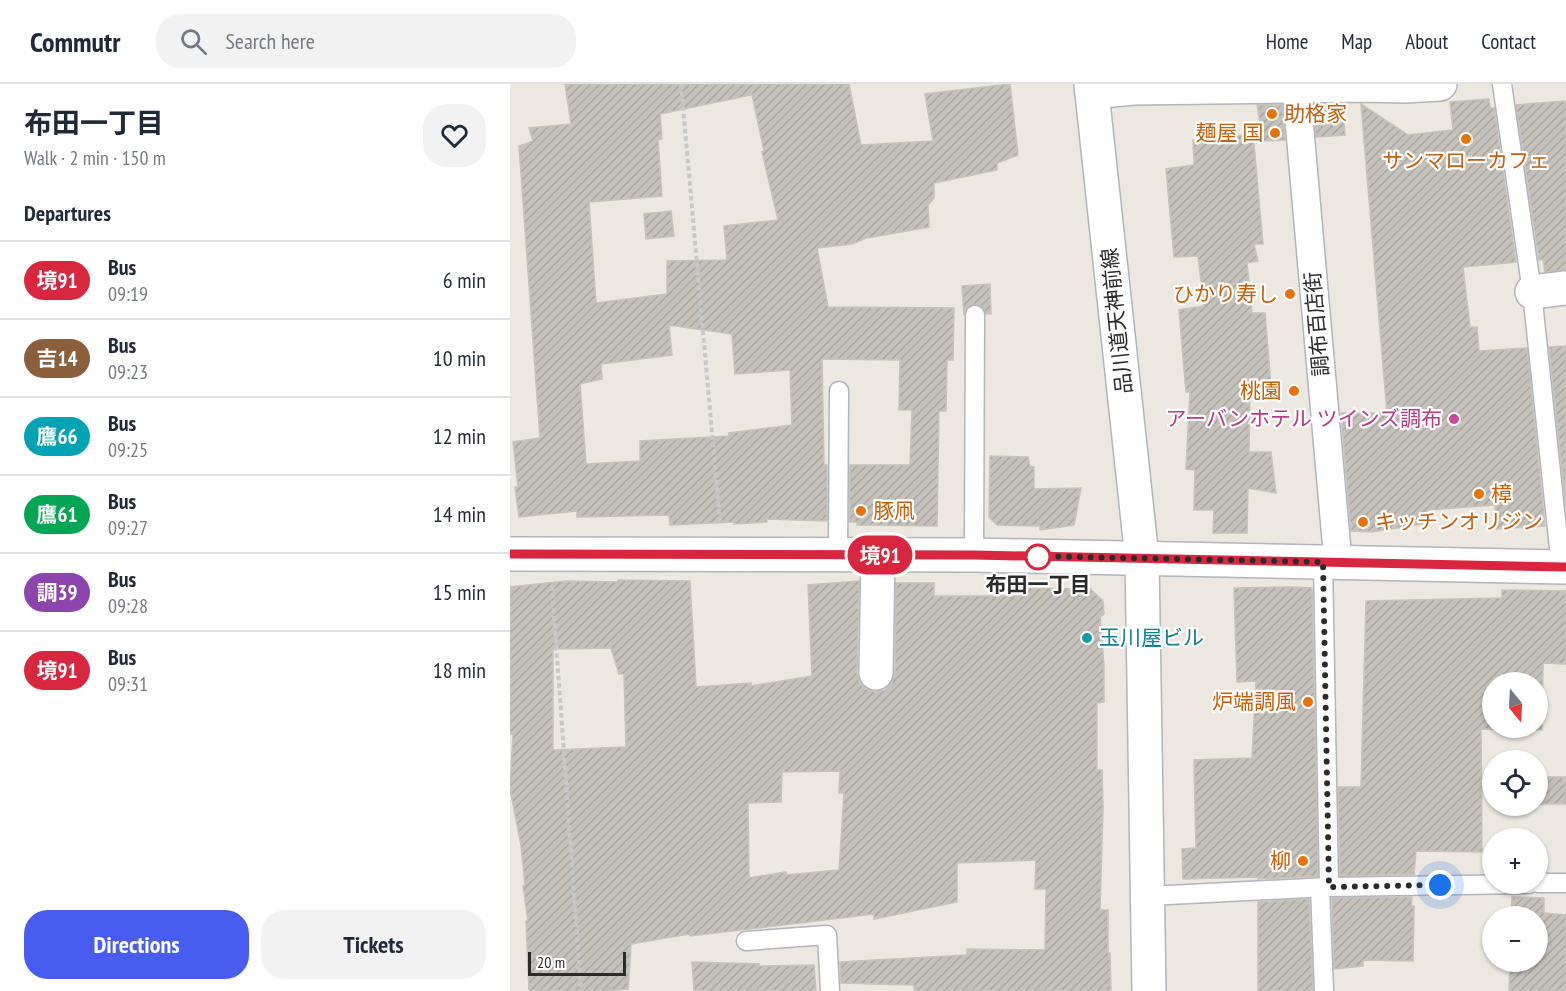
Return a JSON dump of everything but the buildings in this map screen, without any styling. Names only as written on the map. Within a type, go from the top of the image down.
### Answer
[{"type":"street","points":[[1092,88],[1440,84]]},
{"type":"street","name":"調布百店街","points":[[1296,86],[1331,562]]},
{"type":"street","name":"品川道天神前線","points":[[1092,88],[1142,558],[1149,991]]},
{"type":"street","points":[[1532,292],[1566,288]]},
{"type":"street","points":[[510,554],[974,555],[1563,567]]},
{"type":"street","points":[[876,673],[878,555]]},
{"type":"lane","points":[[1502,84],[1532,292],[1563,567]]},
{"type":"lane","points":[[974,555],[975,315]]},
{"type":"lane","points":[[838,555],[839,391]]},
{"type":"lane","points":[[1324,991],[1331,562]]},
{"type":"lane","points":[[1548,883],[1566,883]]},
{"type":"lane","points":[[1148,896],[1324,888],[1482,885]]},
{"type":"lane","points":[[746,941],[827,935],[830,991]]},
{"type":"path","points":[[681,84],[721,532]]},
{"type":"path","points":[[552,586],[581,991]]},
{"type":"bus line","name":"境91","points":[[510,554],[974,555],[1566,567]]},
{"type":"place","name":"助格家","points":[[1272,114]]},
{"type":"place","name":"麺屋 国","points":[[1275,133]]},
{"type":"place","name":"サンマローカフェ","points":[[1466,139]]},
{"type":"place","name":"ひかり寿し","points":[[1290,294]]},
{"type":"place","name":"桃園","points":[[1294,391]]},
{"type":"place","name":"アーバンホテル ツインズ調布","points":[[1454,419]]},
{"type":"place","name":"樟","points":[[1479,494]]},
{"type":"place","name":"豚凧","points":[[861,511]]},
{"type":"place","name":"キッチンオリジン","points":[[1363,522]]},
{"type":"place","name":"布田一丁目","points":[[1038,557]]},
{"type":"place","name":"玉川屋ビル","points":[[1087,638]]},
{"type":"place","name":"炉端調風","points":[[1308,702]]},
{"type":"place","name":"柳","points":[[1303,861]]},
{"type":"route","points":[[1038,557],[1032,556],[1323,562],[1329,887],[1440,885]]}]
